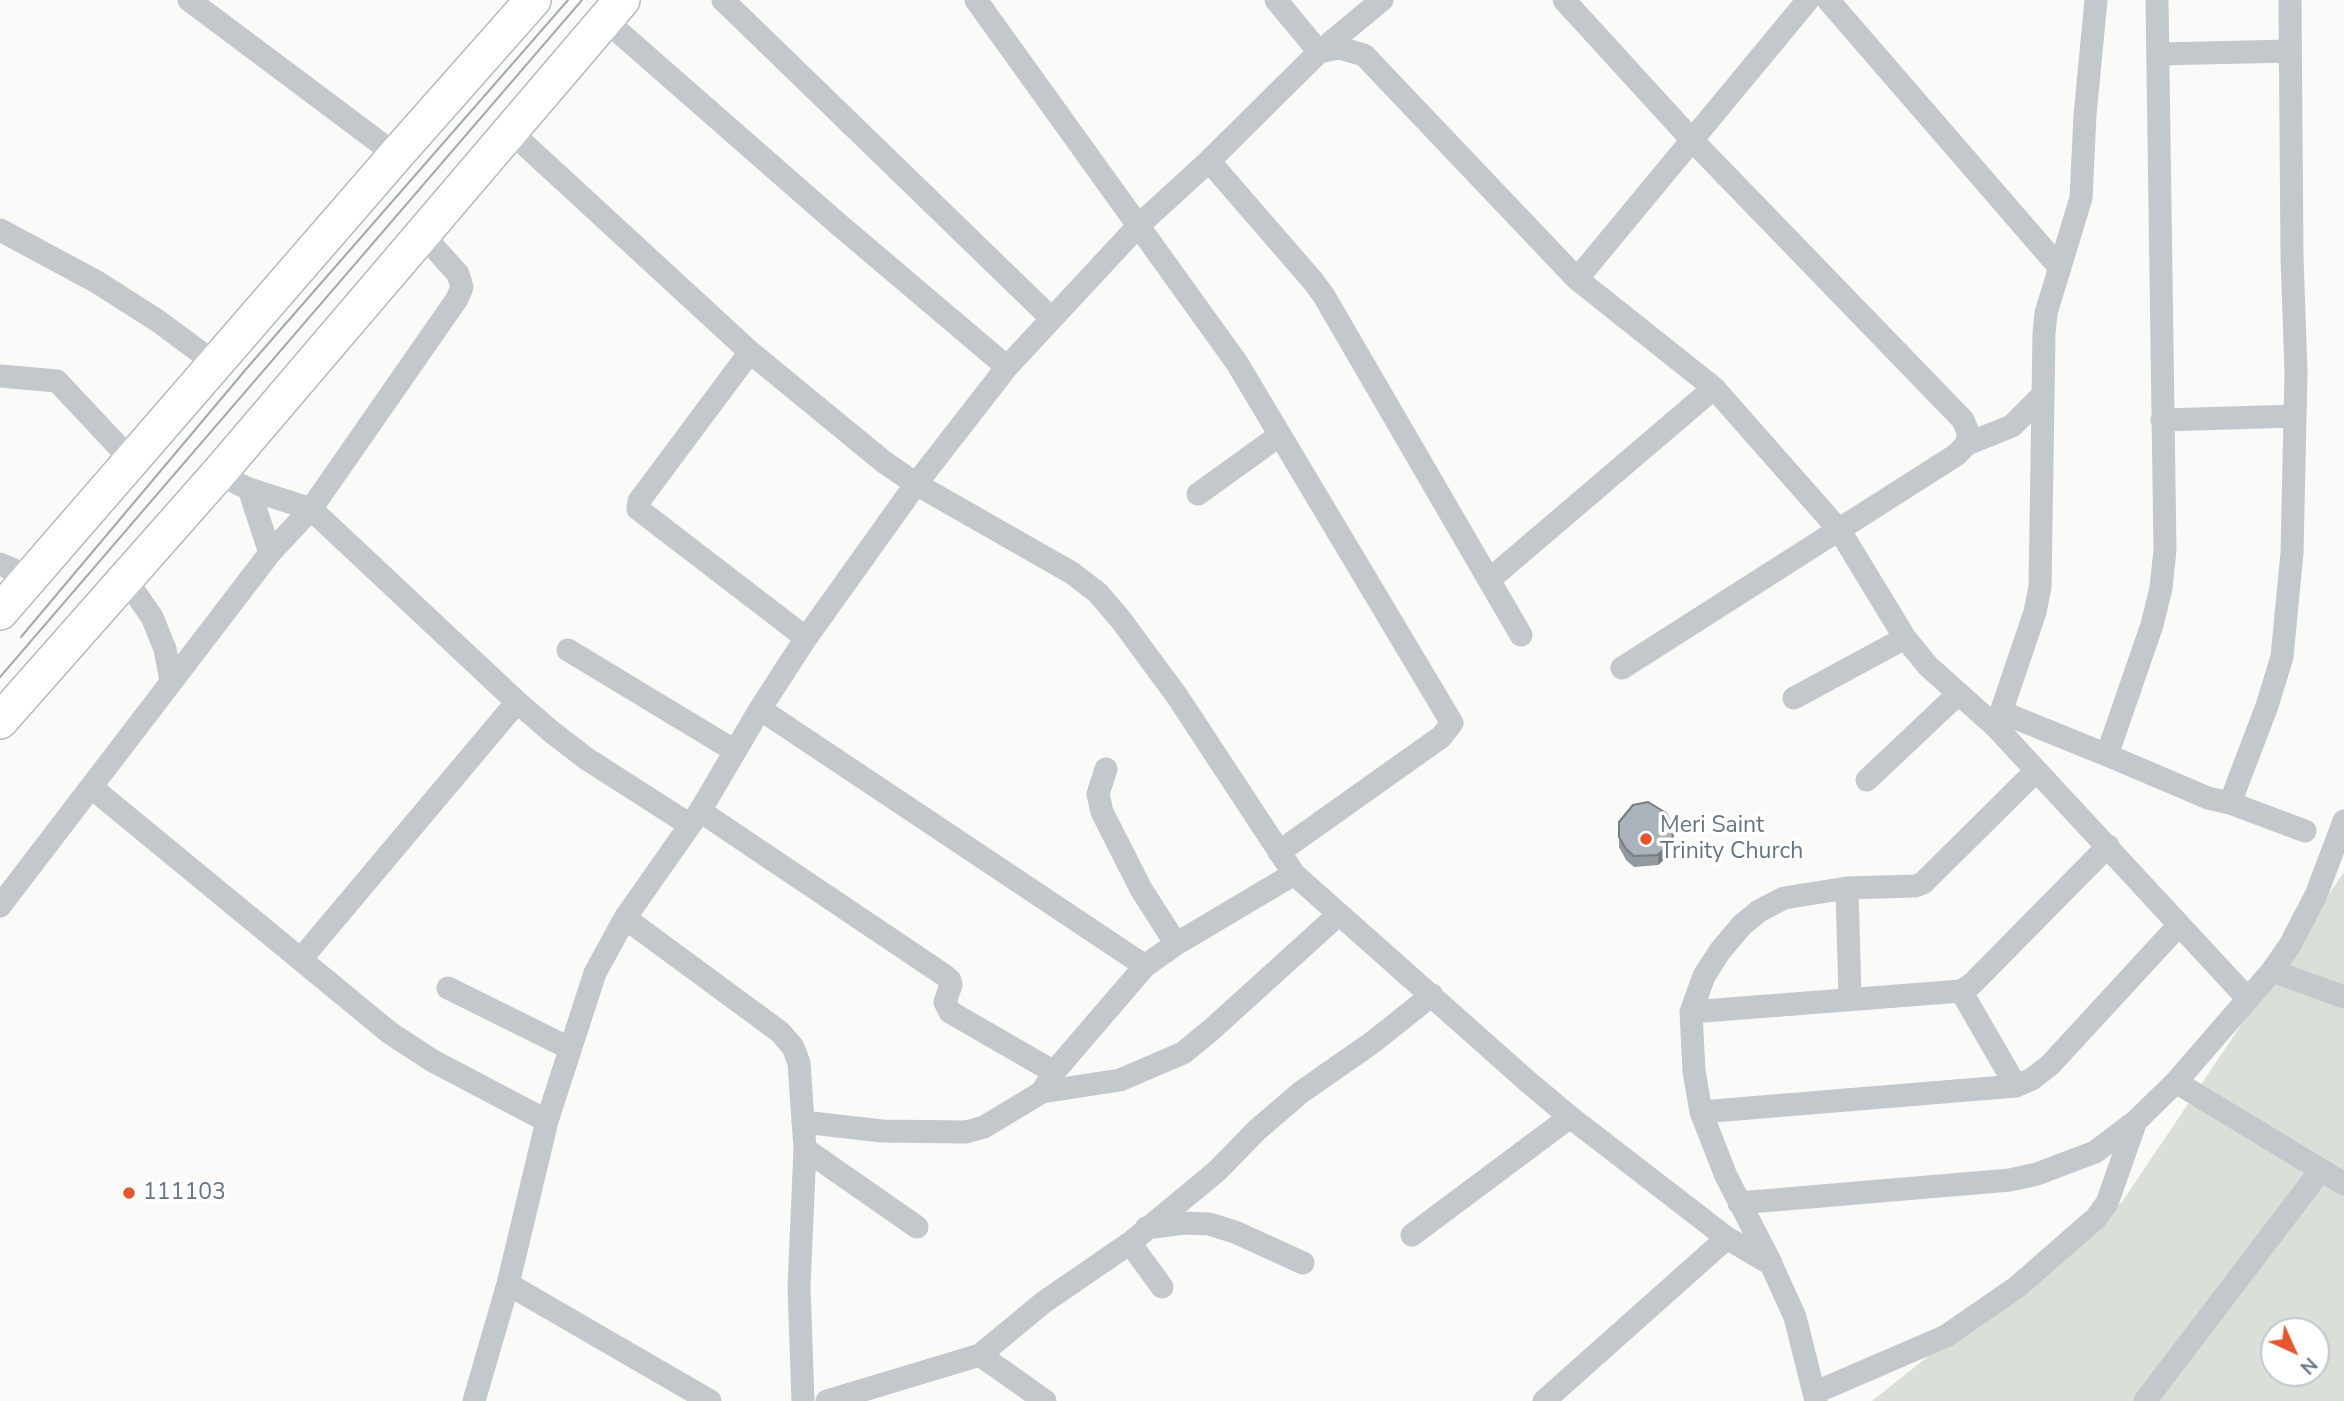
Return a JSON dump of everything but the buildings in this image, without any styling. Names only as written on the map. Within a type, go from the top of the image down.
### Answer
[{"type":"main road","points":[[0,612],[16,570],[132,461],[533,0]]},
{"type":"main road","points":[[0,721],[218,474],[613,10]]},
{"type":"street","points":[[189,0],[396,155]]},
{"type":"street","points":[[723,0],[1051,318]]},
{"type":"street","points":[[976,0],[1237,363],[1452,723],[1441,737],[1279,852]]},
{"type":"street","points":[[1276,0],[1320,52]]},
{"type":"street","points":[[474,1401],[508,1284],[547,1121],[595,973],[625,918],[695,818],[806,638],[916,484],[1007,368],[1051,318],[1139,225],[1209,162],[1320,52],[1382,0]]},
{"type":"street","points":[[1564,0],[1692,139],[1963,420],[1968,432],[1967,444]]},
{"type":"street","points":[[1577,279],[1808,0]]},
{"type":"street","points":[[1828,0],[2060,268]]},
{"type":"street","points":[[1998,720],[2035,612],[2040,587],[2043,333],[2046,313],[2081,198],[2085,115],[2096,0]]},
{"type":"street","points":[[2107,755],[2152,625],[2161,588],[2165,550],[2157,0]]},
{"type":"street","points":[[2230,803],[2267,706],[2281,657],[2292,553],[2295,416],[2290,0]]},
{"type":"street","points":[[613,10],[837,223],[1007,368]]},
{"type":"street","points":[[1320,52],[1339,48],[1363,55],[1577,279],[1714,388],[1840,531],[1905,638],[1957,695],[1998,720],[2107,755],[2208,798],[2230,803],[2305,831]]},
{"type":"street","points":[[2158,54],[2290,51]]},
{"type":"street","points":[[510,131],[750,352],[884,462],[916,484],[1072,573],[1098,593],[1177,696],[1294,874],[1570,1117],[1727,1238],[1771,1264]]},
{"type":"street","points":[[1209,162],[1319,288],[1521,635]]},
{"type":"street","points":[[0,230],[97,282],[158,321],[216,364]]},
{"type":"street","points":[[0,906],[270,553],[311,509],[457,299],[462,287],[458,274],[422,234]]},
{"type":"street","points":[[750,352],[639,501],[638,509],[806,638]]},
{"type":"street","points":[[0,376],[57,381],[132,461]]},
{"type":"street","points":[[1489,580],[1714,388]]},
{"type":"street","points":[[1622,668],[1840,531],[1956,455],[1967,444],[2012,426],[2043,396]]},
{"type":"street","points":[[2162,420],[2295,416]]},
{"type":"street","points":[[1198,494],[1280,435]]},
{"type":"street","points":[[218,474],[249,489],[311,509],[517,702],[587,759],[695,818],[944,975],[951,985],[945,1002],[950,1012],[1054,1072]]},
{"type":"street","points":[[249,489],[270,553]]},
{"type":"street","points":[[125,578],[152,617],[165,649],[171,681]]},
{"type":"street","points":[[1794,698],[1905,638]]},
{"type":"street","points":[[568,650],[735,751]]},
{"type":"street","points":[[1867,780],[1957,695]]},
{"type":"street","points":[[301,959],[517,702]]},
{"type":"street","points":[[760,709],[1145,966]]},
{"type":"street","points":[[1998,720],[2036,771],[2248,999]]},
{"type":"street","points":[[1106,769],[1098,794],[1102,812],[1141,890],[1176,944]]},
{"type":"street","points":[[2036,771],[1923,883],[1915,886],[1847,888],[1784,898],[1759,911],[1742,925],[1720,951],[1704,976],[1691,1012],[1694,1071],[1701,1112],[1726,1176],[1795,1317],[1815,1397],[1946,1336],[2017,1287],[2096,1218],[2107,1203],[2136,1121]]},
{"type":"street","points":[[91,787],[390,1034],[433,1061],[547,1121]]},
{"type":"street","points":[[1739,1203],[2010,1180],[2037,1174],[2095,1152],[2136,1121],[2176,1082],[2272,971],[2304,922],[2344,821]]},
{"type":"street","points":[[1691,1012],[1961,991],[1972,984],[2108,846]]},
{"type":"street","points":[[1042,1092],[1054,1072],[1145,966],[1176,944],[1294,874]]},
{"type":"street","points":[[1847,888],[1850,998]]},
{"type":"street","points":[[803,1122],[882,1131],[965,1132],[984,1127],[1042,1092],[1120,1080],[1183,1053],[1338,915]]},
{"type":"street","points":[[625,918],[780,1032],[793,1047],[799,1063],[805,1149],[799,1287],[803,1401]]},
{"type":"street","points":[[1701,1112],[2016,1086],[2032,1079],[2050,1065],[2179,925]]},
{"type":"street","points":[[2272,971],[2344,997]]},
{"type":"street","points":[[448,988],[569,1048]]},
{"type":"street","points":[[1961,991],[2016,1086]]},
{"type":"street","points":[[827,1401],[980,1355],[1044,1302],[1138,1236],[1217,1171],[1257,1130],[1300,1093],[1373,1042],[1432,995]]},
{"type":"street","points":[[2176,1082],[2344,1184]]},
{"type":"street","points":[[1412,1235],[1570,1117]]},
{"type":"street","points":[[805,1149],[917,1227]]},
{"type":"street","points":[[2145,1401],[2321,1170]]},
{"type":"street","points":[[1138,1236],[1184,1223],[1209,1224],[1236,1232],[1303,1263]]},
{"type":"street","points":[[1138,1236],[1162,1287]]},
{"type":"street","points":[[1544,1401],[1727,1238]]},
{"type":"street","points":[[508,1284],[710,1401]]},
{"type":"street","points":[[980,1355],[1045,1401]]},
{"type":"shaded area","points":[[2344,872],[2344,1401],[1872,1401],[2122,1202]]},
{"type":"tram line","points":[[21,637],[247,368],[568,0]]},
{"type":"tram line","points":[[0,677],[582,0]]},
{"type":"place","name":"Meri Saint Trinity Church","points":[[1646,839]]},
{"type":"place","name":"111103","points":[[129,1193]]}]
